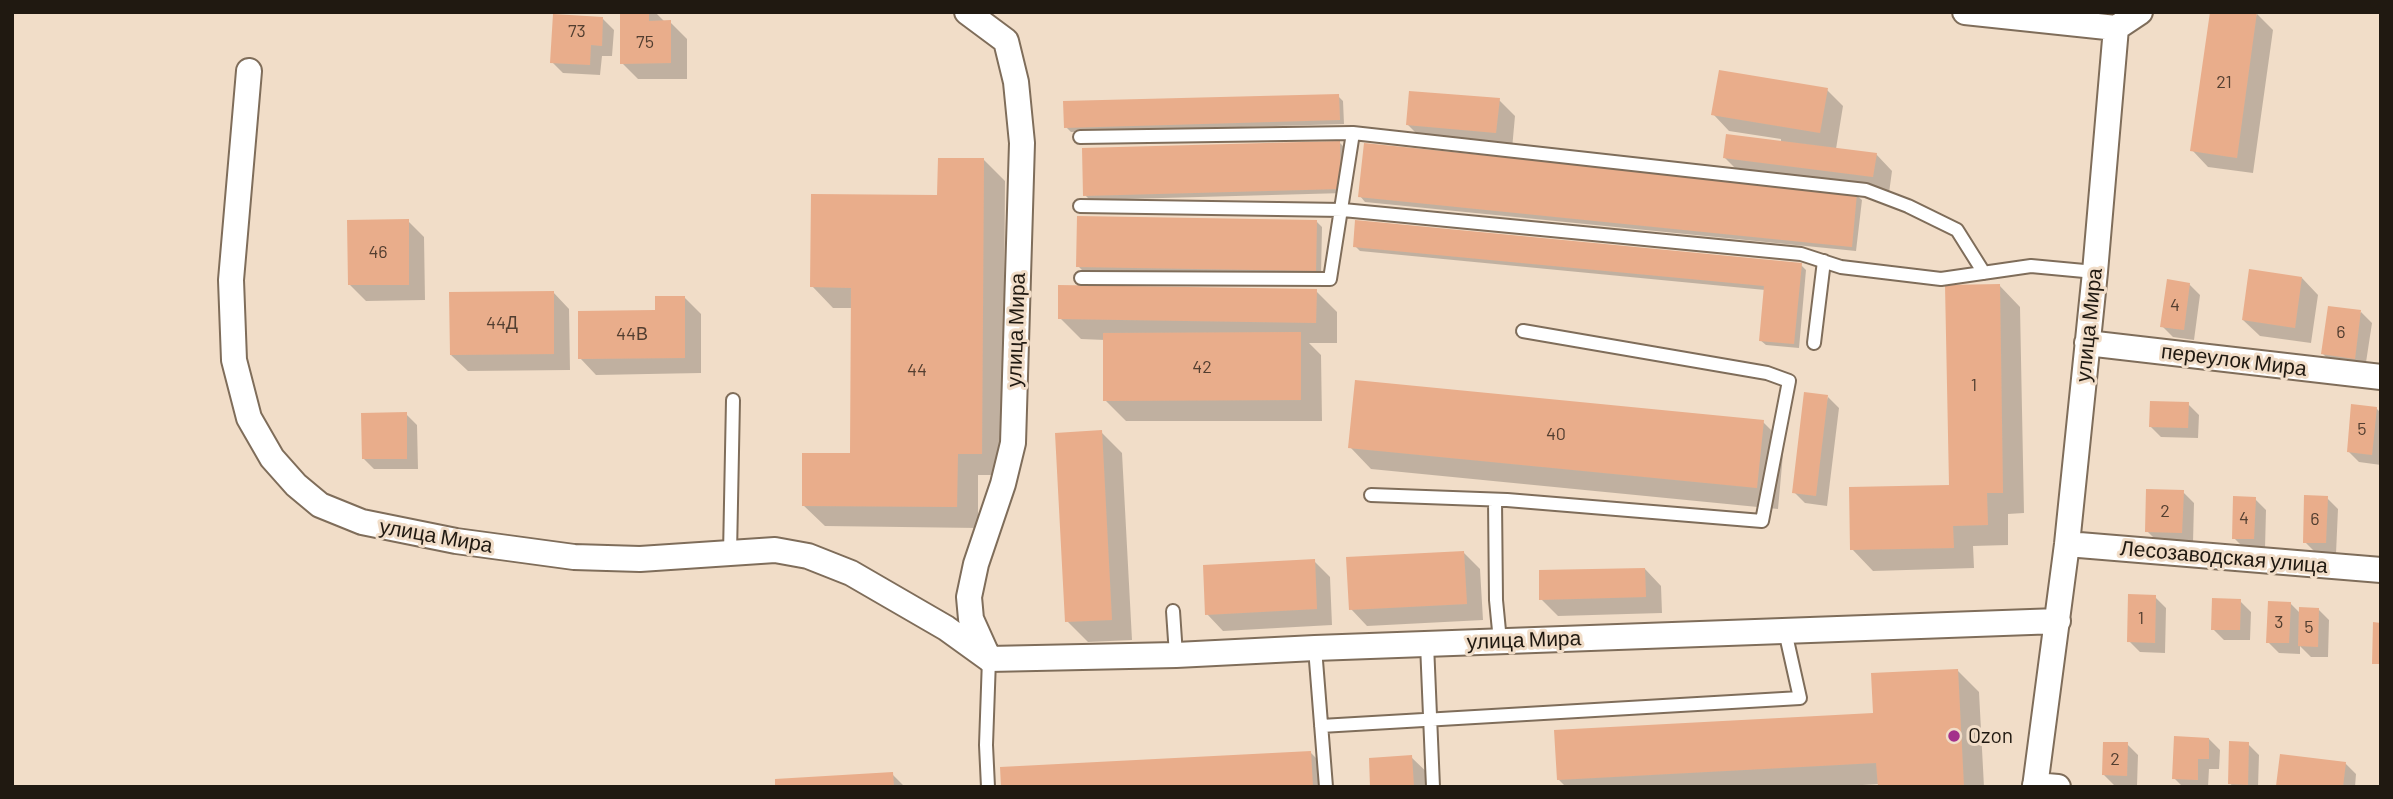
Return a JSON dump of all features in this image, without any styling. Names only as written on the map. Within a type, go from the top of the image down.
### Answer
[{"type":"street","name":"улица Мира","points":[[967,12],[1006,41],[1016,82],[1022,143],[1013,443],[1003,484],[976,564],[969,597],[971,619],[989,659]]},
{"type":"street","points":[[1965,12],[2116,28],[2140,12]]},
{"type":"street","name":"улица Мира","points":[[2042,786],[2095,272],[2116,28]]},
{"type":"street","name":"улица Мира","points":[[249,71],[231,280],[233,360],[249,418],[272,458],[296,485],[320,505],[362,522],[456,541],[573,557],[640,559],[775,550],[808,556],[851,573],[946,628],[989,659],[1176,655],[2059,621]]},
{"type":"street","name":"переулок Мира","points":[[2087,343],[2381,377]]},
{"type":"street","name":"Лесозаводская улица","points":[[2067,544],[2381,570]]},
{"type":"lane","points":[[1080,137],[1353,133],[1866,190],[1908,206],[1957,230],[1984,273]]},
{"type":"lane","points":[[1081,278],[1331,279],[1353,133]]},
{"type":"lane","points":[[1080,206],[1343,210],[1801,254],[1841,267],[1941,279],[2031,266],[2095,272]]},
{"type":"lane","points":[[1814,343],[1824,261]]},
{"type":"lane","points":[[1371,495],[1495,500],[1762,522],[1789,381],[1767,373],[1523,331]]},
{"type":"lane","points":[[730,554],[733,400]]},
{"type":"lane","points":[[1495,500],[1496,600],[1500,641]]},
{"type":"lane","points":[[1174,611],[1176,655]]},
{"type":"lane","points":[[1321,726],[1800,698],[1785,631]]},
{"type":"lane","points":[[1427,644],[1433,787]]},
{"type":"lane","points":[[1315,648],[1326,787]]},
{"type":"lane","points":[[988,787],[986,745],[989,659]]},
{"type":"building","points":[[620,12],[649,12],[649,21],[671,20],[671,63],[620,64]]},
{"type":"building","points":[[2210,12],[2257,12],[2237,158],[2190,151]]},
{"type":"building","points":[[553,14],[603,17],[602,46],[591,45],[590,65],[550,63]]},
{"type":"building","points":[[1719,70],[1828,88],[1820,133],[1711,115]]},
{"type":"building","points":[[1409,91],[1500,98],[1496,133],[1406,125]]},
{"type":"building","points":[[1339,94],[1340,120],[1064,128],[1063,101]]},
{"type":"building","points":[[1726,134],[1877,153],[1873,177],[1723,158]]},
{"type":"building","points":[[1340,141],[1341,189],[1083,196],[1082,148]]},
{"type":"building","points":[[1364,143],[1857,193],[1852,247],[1358,197]]},
{"type":"building","points":[[938,158],[984,158],[982,454],[958,454],[957,507],[802,506],[802,453],[850,453],[851,288],[810,287],[811,194],[937,195]]},
{"type":"building","points":[[1077,216],[1317,220],[1316,271],[1076,267]]},
{"type":"building","points":[[409,219],[409,285],[348,285],[347,220]]},
{"type":"building","points":[[1355,220],[1802,263],[1794,344],[1759,341],[1764,286],[1353,247]]},
{"type":"building","points":[[2249,269],[2302,277],[2295,328],[2242,320]]},
{"type":"building","points":[[2167,279],[2190,283],[2184,330],[2160,327]]},
{"type":"building","points":[[2000,284],[2003,493],[1987,493],[1988,525],[1953,526],[1954,548],[1850,550],[1849,487],[1949,485],[1945,285]]},
{"type":"building","points":[[1058,285],[1317,289],[1316,323],[1058,319]]},
{"type":"building","points":[[554,291],[554,354],[450,355],[449,292]]},
{"type":"building","points":[[655,296],[685,296],[685,358],[578,359],[578,311],[655,310]]},
{"type":"building","points":[[2328,306],[2361,310],[2355,359],[2321,354]]},
{"type":"building","points":[[1301,332],[1301,400],[1103,401],[1103,333]]},
{"type":"building","points":[[1355,380],[1764,420],[1757,488],[1348,448]]},
{"type":"building","points":[[1804,392],[1828,395],[1816,496],[1792,493]]},
{"type":"building","points":[[2150,401],[2189,402],[2188,428],[2149,427]]},
{"type":"building","points":[[2351,404],[2377,407],[2372,455],[2347,452]]},
{"type":"building","points":[[407,412],[407,459],[362,459],[361,413]]},
{"type":"building","points":[[1102,430],[1112,620],[1065,622],[1055,433]]},
{"type":"building","points":[[2146,489],[2184,490],[2182,533],[2145,532]]},
{"type":"building","points":[[2304,495],[2328,496],[2326,543],[2303,543]]},
{"type":"building","points":[[2233,496],[2256,497],[2254,539],[2232,539]]},
{"type":"building","points":[[1464,551],[1467,604],[1349,610],[1346,557]]},
{"type":"building","points":[[1315,559],[1317,609],[1205,615],[1203,565]]},
{"type":"building","points":[[1645,568],[1646,597],[1539,600],[1539,570]]},
{"type":"building","points":[[2128,594],[2156,595],[2155,643],[2127,642]]},
{"type":"building","points":[[2212,598],[2241,599],[2240,630],[2211,630]]},
{"type":"building","points":[[2268,601],[2291,602],[2289,643],[2266,643]]},
{"type":"building","points":[[2299,607],[2319,608],[2318,647],[2298,646]]},
{"type":"building","points":[[2373,622],[2381,623],[2381,664],[2372,664]]},
{"type":"building","points":[[1958,669],[1964,787],[1878,787],[1876,763],[1557,780],[1554,730],[1873,713],[1871,673]]},
{"type":"building","points":[[2174,736],[2209,738],[2209,759],[2198,759],[2198,780],[2172,779]]},
{"type":"building","points":[[2229,741],[2249,742],[2248,785],[2228,784]]},
{"type":"building","points":[[2103,742],[2128,742],[2127,776],[2102,775]]},
{"type":"building","points":[[1311,751],[1313,787],[1001,787],[1000,767]]},
{"type":"building","points":[[2280,754],[2346,762],[2343,787],[2276,786]]},
{"type":"building","points":[[1412,755],[1414,787],[1370,787],[1369,758]]},
{"type":"building","points":[[893,772],[894,787],[775,787],[775,779]]},
{"type":"place","name":"Ozon","points":[[1954,736]]}]
